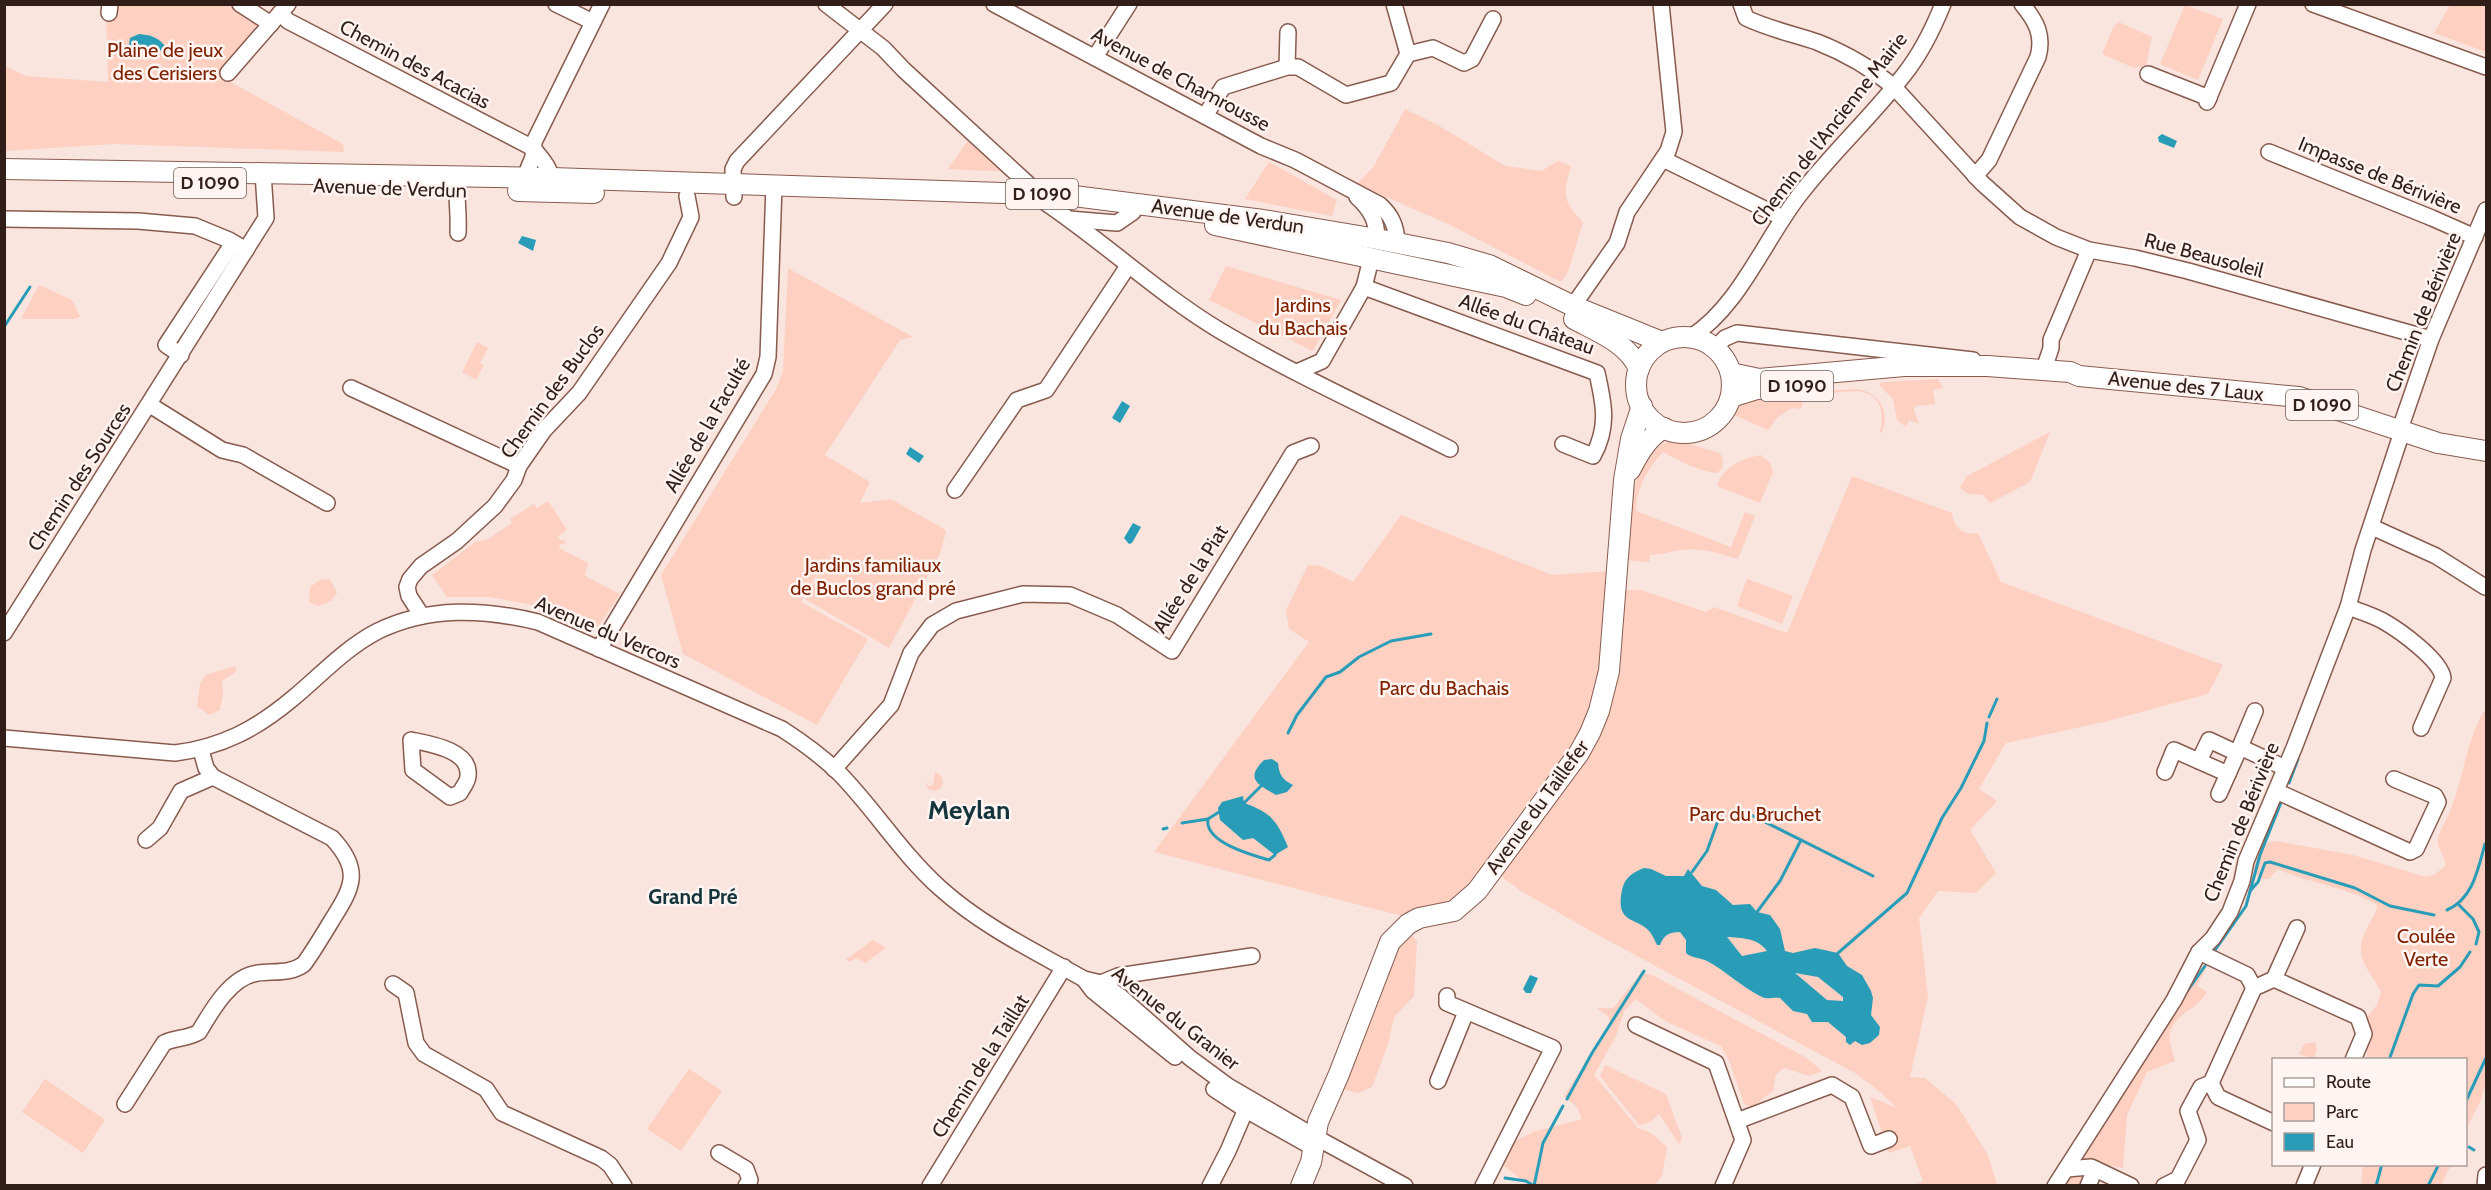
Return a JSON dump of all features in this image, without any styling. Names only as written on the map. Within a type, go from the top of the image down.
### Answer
[{"type":"main road","name":"Avenue de Verdun","points":[[4,169],[263,178],[456,189],[734,182],[775,191],[1039,198],[1213,225],[1506,287],[1526,295],[1621,345],[1630,353],[1639,369]]},
{"type":"main road","name":"Avenue de Verdun","points":[[4,178],[263,178]]},
{"type":"main road","name":"Avenue de Verdun","points":[[456,189],[524,178],[553,185],[687,196],[734,182]]},
{"type":"main road","name":"Avenue de Verdun","points":[[1039,198],[1066,195],[1192,209],[1397,242],[1489,266],[1573,306],[1662,342]]},
{"type":"main road","points":[[1377,238],[1378,261]]},
{"type":"main road","points":[[1378,261],[1397,242]]},
{"type":"main road","points":[[1691,337],[1714,348],[1727,364],[1731,373],[1731,397],[1724,412],[1705,428],[1689,432],[1665,428],[1652,419],[1642,406],[1637,389],[1639,369],[1646,355],[1662,342],[1691,337]]},
{"type":"main road","name":"Avenue des 7 Laux","points":[[1731,373],[1760,379],[1904,366],[2044,369],[2070,372],[2079,376],[2299,397],[2399,435],[2487,451]]},
{"type":"main road","name":"D 1090","points":[[1731,397],[1757,388],[1912,378],[1948,376],[2070,378],[2079,376]]},
{"type":"main road","name":"Avenue du Taillefer","points":[[1302,1182],[1311,1162],[1318,1122],[1390,942],[1408,924],[1419,918],[1454,911],[1477,891],[1566,773],[1590,734],[1605,693],[1609,671],[1624,480],[1631,439],[1642,406]]},
{"type":"main road","name":"Avenue du Taillefer","points":[[1624,480],[1642,448],[1654,435],[1665,428]]},
{"type":"street","name":"Chemin des Acacias","points":[[240,4],[280,14],[288,21],[532,148]]},
{"type":"street","points":[[556,4],[593,22]]},
{"type":"street","points":[[524,178],[533,157],[532,148],[602,4]]},
{"type":"street","points":[[826,4],[884,48],[1027,183],[1039,198],[1128,266],[1218,329],[1297,372],[1450,449]]},
{"type":"street","points":[[734,182],[788,105],[885,4]]},
{"type":"street","name":"Avenue de Chamrousse","points":[[994,4],[1262,146],[1295,160],[1380,205],[1390,215],[1396,230],[1397,242]]},
{"type":"street","points":[[1095,57],[1129,4]]},
{"type":"street","points":[[1205,116],[1223,87],[1287,67],[1298,67],[1346,95],[1391,83],[1408,54],[1394,4]]},
{"type":"street","points":[[1573,306],[1617,243],[1626,212],[1664,159],[1674,132],[1661,4]]},
{"type":"street","name":"Rue Beausoleil","points":[[1741,4],[1746,18],[1761,26],[1818,43],[1866,65],[1894,87],[1975,176],[2020,217],[2056,237],[2089,250],[2188,271],[2431,339]]},
{"type":"street","name":"Chemin de l'Ancienne Mairie","points":[[1691,337],[1705,327],[1724,307],[1800,193],[1894,87],[1917,56],[1943,4]]},
{"type":"street","points":[[1975,176],[1989,160],[2038,57],[2040,43],[2038,27],[2022,4]]},
{"type":"street","points":[[2148,74],[2208,100],[2248,4]]},
{"type":"street","points":[[2313,4],[2487,67]]},
{"type":"street","points":[[228,73],[280,14]]},
{"type":"street","points":[[1408,54],[1433,48],[1464,63],[1472,59],[1493,19]]},
{"type":"street","points":[[1287,67],[1288,32]]},
{"type":"street","points":[[532,148],[547,164],[553,185]]},
{"type":"street","name":"Impasse de Bérivière","points":[[2269,152],[2475,237]]},
{"type":"street","points":[[1664,159],[1783,218]]},
{"type":"street","name":"Chemin des Sources","points":[[4,633],[181,355],[240,246],[266,218],[263,178]]},
{"type":"street","points":[[453,233],[459,215],[456,189]]},
{"type":"street","name":"Avenue de Chamrousse","points":[[1348,189],[1371,210],[1377,229],[1377,238]]},
{"type":"street","name":"Allée de la Faculté","points":[[599,649],[764,374],[768,357],[775,191]]},
{"type":"street","name":"Chemin des Buclos","points":[[422,616],[409,596],[407,587],[410,579],[421,566],[457,541],[495,506],[514,480],[519,466],[544,430],[579,393],[669,262],[692,217],[687,196]]},
{"type":"street","name":"Chemin de Bérivière","points":[[2055,1185],[2174,1000],[2199,952],[2213,938],[2230,912],[2242,881],[2246,861],[2348,607],[2399,435],[2431,339],[2487,210]]},
{"type":"street","points":[[1069,219],[1117,223],[1133,212]]},
{"type":"street","points":[[4,219],[138,221],[195,226],[240,246]]},
{"type":"street","points":[[2044,369],[2051,348],[2051,340],[2089,250]]},
{"type":"street","points":[[1297,372],[1322,361],[1378,261]]},
{"type":"street","points":[[955,490],[1017,400],[1047,390],[1128,266]]},
{"type":"street","name":"Allée du Château","points":[[1366,284],[1597,372],[1605,429],[1600,444],[1593,456],[1563,444]]},
{"type":"street","points":[[1714,348],[1725,338],[1737,333],[1729,325],[1724,307]]},
{"type":"street","name":"Chemin de l'Ancienne Mairie","points":[[1714,348],[1714,337],[1724,307]]},
{"type":"street","name":"Avenue des 7 Laux","points":[[1737,333],[1969,358],[1987,366]]},
{"type":"street","points":[[351,388],[519,466]]},
{"type":"street","name":"Chemin des Sources","points":[[150,405],[222,450],[243,455],[327,503]]},
{"type":"street","name":"Allée de la Piat","points":[[834,769],[891,705],[909,656],[932,625],[956,611],[1023,594],[1070,595],[1117,615],[1172,651],[1293,453],[1311,446]]},
{"type":"street","points":[[2372,527],[2436,556],[2485,587]]},
{"type":"street","points":[[2348,607],[2382,620],[2417,645],[2442,672],[2443,678],[2421,728]]},
{"type":"street","name":"Avenue du Vercors","points":[[4,738],[175,753],[201,750],[254,728],[362,641],[379,631],[422,616],[456,611],[508,615],[538,622],[782,729],[834,769],[866,802],[910,858],[940,888],[966,909],[1093,984]]},
{"type":"street","points":[[2219,794],[2255,711]]},
{"type":"street","name":"Avenue du Vercors","points":[[4,730],[45,736],[55,741]]},
{"type":"street","points":[[2199,761],[2209,740],[2285,768]]},
{"type":"street","points":[[125,1104],[164,1042],[174,1038],[190,1037],[199,1032],[238,980],[255,973],[298,969],[304,964],[350,891],[350,863],[341,847],[332,838],[213,777],[206,768],[201,750]]},
{"type":"street","points":[[2164,772],[2174,750],[2228,774]]},
{"type":"street","points":[[146,840],[160,828],[181,791],[213,777]]},
{"type":"street","points":[[2276,791],[2410,852],[2416,849],[2438,802],[2435,796],[2394,779]]},
{"type":"street","points":[[2164,1185],[2178,1179],[2198,1140],[2188,1111],[2201,1087],[2211,1083],[2254,988],[2274,979],[2297,928]]},
{"type":"street","points":[[2199,952],[2247,975],[2254,988]]},
{"type":"street","points":[[1093,984],[1122,976],[1252,956]]},
{"type":"street","name":"Chemin de la Taillat","points":[[930,1185],[1064,967]]},
{"type":"street","points":[[2274,979],[2358,1017],[2364,1034],[2353,1058]]},
{"type":"street","points":[[393,984],[406,993],[416,1043],[424,1054],[486,1089],[502,1113],[601,1158],[610,1165],[624,1185]]},
{"type":"street","name":"Avenue du Granier","points":[[1093,984],[1203,1080],[1386,1185]]},
{"type":"street","points":[[1447,996],[1447,1003],[1552,1048],[1483,1185]]},
{"type":"street","points":[[1438,1081],[1466,1012]]},
{"type":"street","points":[[1636,1025],[1716,1063],[1743,1140],[1723,1185]]},
{"type":"street","points":[[2211,1083],[2218,1097],[2272,1122]]},
{"type":"street","points":[[1737,1121],[1832,1085],[1852,1097],[1870,1146],[1888,1139]]},
{"type":"street","points":[[1210,1185],[1248,1105]]},
{"type":"street","name":"Avenue du Granier","points":[[1315,1143],[1405,1185]]},
{"type":"street","points":[[719,1153],[746,1169],[750,1179],[746,1185]]},
{"type":"street","points":[[2304,1185],[2312,1166]]},
{"type":"street","points":[[2066,1169],[2091,1167],[2131,1185]]},
{"type":"street","points":[[2088,1185],[2095,1169]]},
{"type":"green space","name":"Plaine de jeux des Cerisiers","points":[[127,4],[228,4],[258,24],[219,79],[227,80],[343,144],[344,152],[114,144],[5,151],[5,66],[26,76],[108,82],[106,7]]},
{"type":"green space","points":[[2185,5],[2223,19],[2198,80],[2160,64]]},
{"type":"green space","points":[[2450,5],[2486,5],[2486,52],[2434,33]]},
{"type":"green space","points":[[2119,22],[2152,37],[2146,66],[2134,68],[2102,54],[2114,26]]},
{"type":"green space","points":[[1405,109],[1438,125],[1505,166],[1542,171],[1558,161],[1571,166],[1566,197],[1571,208],[1583,222],[1568,272],[1561,282],[1448,224],[1357,184],[1374,166]]},
{"type":"green space","points":[[971,136],[1010,172],[948,169]]},
{"type":"green space","points":[[1269,162],[1337,200],[1332,216],[1245,199]]},
{"type":"green space","name":"Jardins du Bachais","points":[[1226,266],[1341,300],[1313,351],[1209,300]]},
{"type":"green space","name":"Jardins familiaux de Buclos grand pré","points":[[788,268],[913,337],[900,340],[825,455],[870,482],[860,503],[891,499],[946,532],[940,553],[889,648],[805,599],[839,537],[801,602],[868,639],[817,725],[683,654],[661,575],[776,389],[783,372]]},
{"type":"green space","points":[[39,285],[72,300],[80,317],[21,319]]},
{"type":"green space","points":[[477,342],[488,348],[480,363],[484,365],[476,380],[462,372]]},
{"type":"green space","points":[[1938,379],[1943,388],[1933,390],[1935,404],[1915,406],[1914,410],[1919,424],[1909,420],[1906,427],[1897,420],[1893,399],[1879,385],[1882,382]]},
{"type":"green space","points":[[1856,389],[1871,394],[1881,403],[1885,417],[1882,432],[1879,434],[1882,416],[1879,405],[1872,396],[1860,392],[1804,397],[1801,409],[1792,408],[1778,417],[1768,430],[1732,414],[1736,405],[1752,395]]},
{"type":"green space","points":[[2050,432],[2030,482],[1990,503],[1983,495],[1968,494],[1960,488],[1967,476]]},
{"type":"green space","points":[[1675,440],[1720,453],[1723,460],[1722,468],[1717,473],[1703,470],[1663,452],[1644,479],[1638,494],[1636,511],[1731,547],[1745,512],[1755,516],[1738,559],[1689,549],[1650,555],[1649,562],[1626,560],[1629,507],[1636,483],[1654,451],[1663,444]]},
{"type":"green space","points":[[1761,455],[1770,463],[1773,472],[1760,503],[1717,486],[1723,474],[1734,464]]},
{"type":"green space","name":"Parc du Bruchet","points":[[1852,476],[1952,513],[1960,530],[1973,534],[1978,533],[2001,582],[2223,665],[2208,694],[2104,722],[2006,743],[1979,789],[1997,801],[1970,830],[1996,873],[1976,893],[1938,891],[1919,918],[1928,997],[1910,1077],[1925,1078],[1956,1104],[1988,1155],[1997,1185],[1914,1185],[1923,1181],[1910,1146],[1889,1153],[1870,1097],[1897,1108],[1879,1091],[1855,1073],[1596,934],[1521,891],[1503,878],[1501,870],[1581,762],[1623,590],[1641,590],[1706,612],[1714,607],[1787,633]]},
{"type":"green space","points":[[548,501],[567,530],[558,536],[560,540],[565,540],[559,548],[588,563],[585,576],[620,594],[598,627],[550,608],[489,597],[447,597],[432,575],[475,542],[488,539],[512,523],[510,519],[534,504],[537,508]]},
{"type":"green space","name":"Parc du Bachais","points":[[1401,515],[1552,575],[1609,571],[1598,691],[1581,729],[1556,768],[1500,839],[1459,903],[1405,916],[1398,915],[1154,852],[1309,642],[1289,629],[1286,610],[1308,565],[1321,566],[1353,582]]},
{"type":"green space","points":[[330,579],[337,593],[331,601],[318,606],[309,602],[310,587],[320,580]]},
{"type":"green space","points":[[1747,579],[1793,596],[1782,624],[1737,606]]},
{"type":"green space","points":[[235,666],[237,671],[222,681],[223,693],[220,710],[209,715],[197,706],[200,684],[205,675]]},
{"type":"green space","name":"Coulée Verte","points":[[2486,711],[2486,1081],[2481,1100],[2467,1127],[2467,1058],[2367,1058],[2367,1017],[2377,1005],[2381,992],[2363,961],[2361,946],[2377,905],[2353,893],[2278,869],[2269,879],[2259,879],[2251,865],[2259,848],[2276,841],[2353,855],[2426,877],[2434,875],[2446,865],[2438,846],[2438,839],[2451,809],[2478,722]]},
{"type":"green space","points":[[935,772],[942,777],[943,783],[940,789],[934,791],[928,789],[924,780],[928,786],[933,785]]},
{"type":"green space","points":[[1411,935],[1417,941],[1414,996],[1394,1017],[1388,1044],[1372,1087],[1358,1093],[1344,1090],[1345,1076],[1398,939]]},
{"type":"green space","points":[[873,940],[886,948],[865,963],[856,958],[849,962],[846,959]]},
{"type":"green space","points":[[2198,967],[2205,970],[2197,986],[2207,992],[2173,1026],[2170,1040],[2175,1061],[2147,1072],[2127,1115],[2123,1168],[2092,1163],[2080,1185],[2058,1186]]},
{"type":"green space","points":[[1641,973],[1652,975],[1807,1058],[1822,1071],[1809,1076],[1785,1068],[1776,1074],[1773,1091],[1752,1107],[1744,1104],[1730,1063],[1721,1046],[1665,1021],[1636,999],[1624,1011],[1616,1036],[1594,1075],[1638,1128],[1651,1133],[1667,1147],[1662,1176],[1655,1185],[1528,1185],[1502,1164],[1511,1143],[1533,1132],[1582,1119],[1577,1107],[1564,1096],[1609,1025],[1609,1017],[1597,1008],[1613,1008]]},
{"type":"green space","points":[[2315,1042],[2317,1051],[2314,1058],[2299,1054],[2304,1044]]},
{"type":"green space","points":[[1605,1065],[1666,1094],[1682,1138],[1679,1144],[1659,1114],[1650,1122],[1639,1125],[1600,1076]]},
{"type":"green space","points":[[689,1069],[722,1091],[681,1151],[647,1129]]},
{"type":"green space","points":[[45,1079],[105,1120],[83,1153],[22,1112]]},
{"type":"green space","points":[[2363,1166],[2450,1166],[2441,1185],[2361,1185]]},
{"type":"water","points":[[139,34],[154,37],[165,46],[160,51],[147,48],[138,55],[128,52],[130,38]]},
{"type":"water","points":[[2162,134],[2177,141],[2174,148],[2159,142],[2158,137]]},
{"type":"water","points":[[522,236],[536,240],[533,251],[518,243]]},
{"type":"water","points":[[1122,401],[1130,406],[1120,423],[1112,418]]},
{"type":"water","points":[[910,447],[924,456],[919,463],[906,454]]},
{"type":"water","points":[[1133,523],[1141,527],[1132,543],[1129,544],[1124,538]]},
{"type":"water","points":[[1272,759],[1278,763],[1282,777],[1293,785],[1287,792],[1276,795],[1263,788],[1254,777],[1264,760]]},
{"type":"water","points":[[1243,796],[1244,803],[1261,810],[1277,824],[1288,847],[1275,855],[1253,838],[1243,840],[1220,820],[1218,808],[1222,802]]},
{"type":"water","points":[[1644,868],[1666,876],[1684,876],[1688,869],[1702,886],[1716,890],[1733,905],[1750,904],[1757,912],[1770,915],[1780,929],[1785,951],[1793,953],[1815,948],[1838,953],[1847,966],[1862,975],[1871,991],[1873,998],[1871,1015],[1880,1027],[1879,1035],[1870,1043],[1862,1045],[1855,1041],[1850,1045],[1846,1042],[1846,1037],[1828,1022],[1812,1022],[1807,1014],[1793,1011],[1780,998],[1762,997],[1707,961],[1689,955],[1686,953],[1686,940],[1680,932],[1667,935],[1660,945],[1657,945],[1650,932],[1628,918],[1621,909],[1625,882]],"holes":[[[1727,937],[1754,941],[1767,951],[1742,956]],[[1795,973],[1818,977],[1843,997],[1843,1001],[1827,1000]]]},
{"type":"water","points":[[1530,975],[1538,978],[1531,993],[1526,993],[1523,989]]},
{"type":"waterway","points":[[4,327],[30,287]]},
{"type":"waterway","points":[[1288,733],[1297,715],[1326,677],[1340,672],[1359,657],[1391,641],[1431,634]]},
{"type":"waterway","points":[[1989,717],[1997,699]]},
{"type":"waterway","points":[[1838,953],[1907,893],[1942,818],[1961,788],[1984,741],[1987,723]]},
{"type":"waterway","points":[[2289,783],[2298,759]]},
{"type":"waterway","points":[[1244,803],[1262,785]]},
{"type":"waterway","points":[[2213,953],[2246,906],[2260,855],[2282,800]]},
{"type":"waterway","points":[[1208,819],[1219,812]]},
{"type":"waterway","points":[[1747,813],[1873,876]]},
{"type":"waterway","points":[[1692,872],[1707,851],[1720,815]]},
{"type":"waterway","points":[[1182,823],[1208,819],[1213,834],[1230,846],[1269,860],[1275,855]]},
{"type":"waterway","points":[[1163,829],[1167,828]]},
{"type":"waterway","points":[[1757,912],[1780,881],[1801,840]]},
{"type":"waterway","points":[[2447,910],[2463,899],[2469,891],[2485,844]]},
{"type":"waterway","points":[[2250,891],[2258,882],[2265,863],[2270,862],[2355,888],[2390,906],[2434,915]]},
{"type":"waterway","points":[[2459,905],[2473,919],[2479,932],[2476,944]]},
{"type":"waterway","points":[[2390,1058],[2413,994],[2419,985],[2438,986],[2460,967],[2470,952]]},
{"type":"waterway","points":[[2183,997],[2205,966]]},
{"type":"waterway","points":[[1567,1099],[1592,1053],[1644,971]]},
{"type":"waterway","points":[[2467,1099],[2486,1058]]},
{"type":"waterway","points":[[1534,1186],[1543,1143],[1563,1106]]},
{"type":"waterway","points":[[2469,1147],[2474,1150]]},
{"type":"waterway","points":[[2376,1186],[2381,1166]]},
{"type":"waterway","points":[[2428,1186],[2438,1166]]},
{"type":"waterway","points":[[1505,1178],[1526,1181],[1534,1186]]},
{"type":"district","name":"Meylan","points":[[969,810]]},
{"type":"district","name":"Grand Pré","points":[[693,897]]}]
